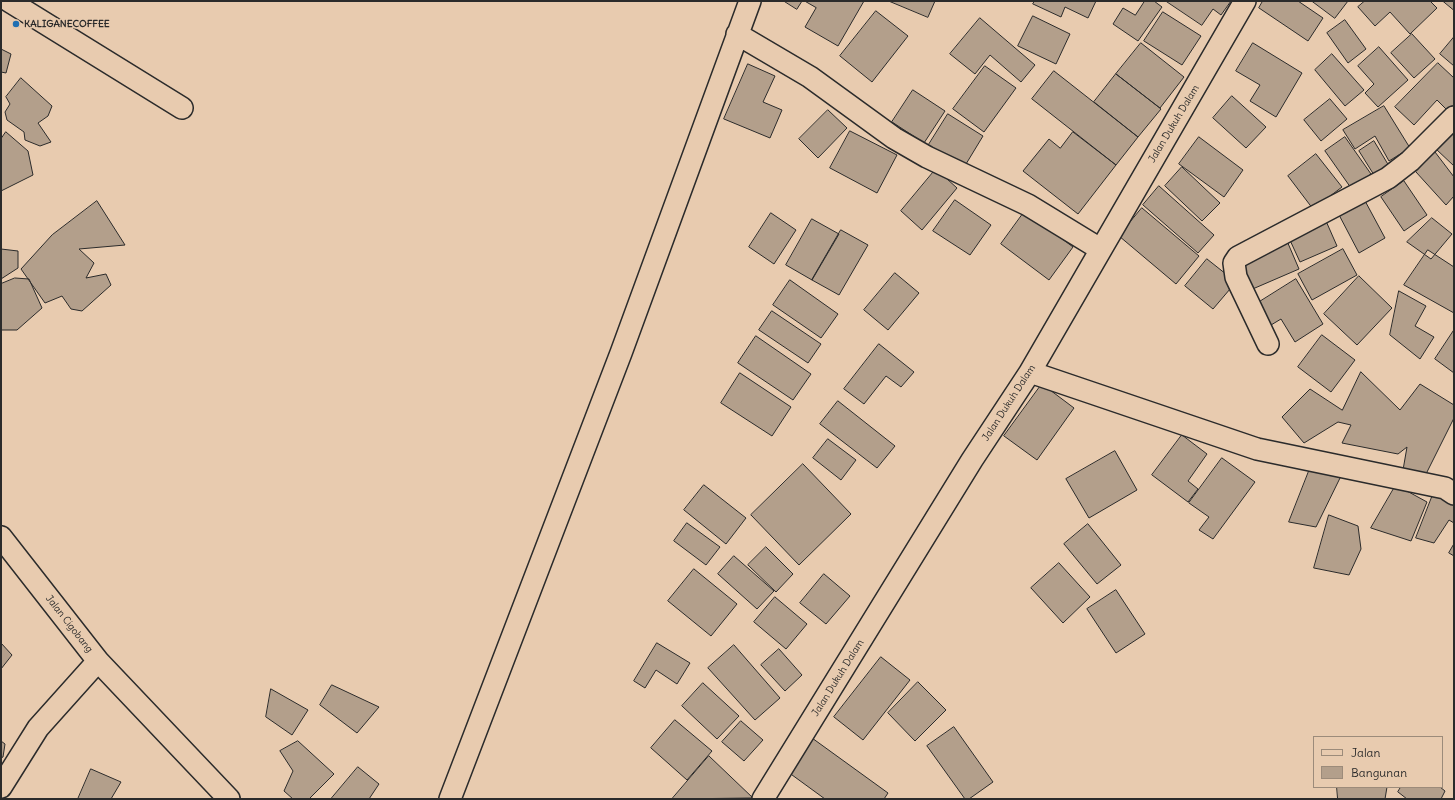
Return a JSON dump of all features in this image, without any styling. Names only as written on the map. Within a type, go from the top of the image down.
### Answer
[{"type":"street","points":[[9,1],[182,108]]},
{"type":"street","points":[[450,799],[621,353],[750,1]]},
{"type":"street","name":"Jalan Dukuh Dalam","points":[[763,799],[972,460],[1030,372],[1100,249],[1246,1]]},
{"type":"street","points":[[737,34],[810,77],[894,138],[927,157],[1028,205],[1100,249]]},
{"type":"street","points":[[1268,344],[1236,277],[1234,263],[1238,257],[1242,253],[1347,202],[1388,178],[1410,161],[1454,117]]},
{"type":"street","points":[[1030,372],[1257,449],[1445,488],[1454,494]]},
{"type":"street","name":"Jalan Cigobang","points":[[1,537],[98,661],[38,728],[1,788]]},
{"type":"street","points":[[98,661],[229,799]]},
{"type":"building","points":[[784,1],[802,1],[797,9]]},
{"type":"building","points":[[805,1],[864,1],[838,46],[805,27],[816,8]]},
{"type":"building","points":[[889,1],[935,1],[928,17]]},
{"type":"building","points":[[1035,1],[1096,1],[1088,18],[1065,7],[1061,17],[1033,4]]},
{"type":"building","points":[[1145,1],[1154,1],[1162,7],[1138,41],[1113,24],[1123,8],[1135,15]]},
{"type":"building","points":[[1166,1],[1231,1],[1221,15],[1213,9],[1202,25]]},
{"type":"building","points":[[1263,1],[1298,1],[1323,18],[1308,41],[1259,8]]},
{"type":"building","points":[[1312,1],[1348,1],[1335,18]]},
{"type":"building","points":[[1365,1],[1430,1],[1437,8],[1410,34],[1390,12],[1375,26],[1358,7]]},
{"type":"building","points":[[1443,1],[1454,1],[1454,10]]},
{"type":"building","points":[[876,11],[908,36],[872,82],[840,56]]},
{"type":"building","points":[[1163,12],[1201,36],[1182,65],[1144,41]]},
{"type":"building","points":[[1033,16],[1070,34],[1056,64],[1018,46]]},
{"type":"building","points":[[980,18],[1035,65],[1021,82],[990,55],[975,74],[950,54]]},
{"type":"building","points":[[1345,20],[1366,49],[1348,63],[1327,33]]},
{"type":"building","points":[[1412,34],[1435,59],[1414,78],[1391,53]]},
{"type":"building","points":[[1454,37],[1454,66],[1440,54]]},
{"type":"building","points":[[1141,43],[1184,77],[1160,108],[1116,74]]},
{"type":"building","points":[[1253,43],[1302,73],[1276,117],[1250,101],[1260,85],[1236,71]]},
{"type":"building","points":[[1379,47],[1408,80],[1378,107],[1365,93],[1374,84],[1358,66]]},
{"type":"building","points":[[1,49],[11,54],[6,73],[1,72]]},
{"type":"building","points":[[1332,54],[1364,90],[1345,106],[1315,70]]},
{"type":"building","points":[[1438,63],[1454,78],[1454,109],[1450,113],[1437,100],[1414,125],[1395,107]]},
{"type":"building","points":[[748,64],[775,76],[763,102],[782,110],[770,138],[724,119]]},
{"type":"building","points":[[985,66],[1016,88],[984,132],[953,109]]},
{"type":"building","points":[[1054,71],[1138,137],[1116,165],[1032,99]]},
{"type":"building","points":[[1116,74],[1161,109],[1138,137],[1094,102]]},
{"type":"building","points":[[21,78],[52,106],[48,116],[38,123],[51,142],[40,146],[25,140],[24,132],[7,120],[5,112],[10,104],[6,97]]},
{"type":"building","points":[[913,90],[945,111],[924,143],[892,122]]},
{"type":"building","points":[[1232,96],[1266,127],[1246,148],[1213,118]]},
{"type":"building","points":[[1330,99],[1347,119],[1321,141],[1304,120]]},
{"type":"building","points":[[1384,106],[1410,148],[1389,161],[1375,136],[1355,149],[1343,130]]},
{"type":"building","points":[[828,110],[847,128],[818,158],[799,139]]},
{"type":"building","points":[[948,114],[983,136],[963,169],[928,146]]},
{"type":"building","points":[[1454,130],[1454,166],[1436,149]]},
{"type":"building","points":[[850,131],[897,155],[877,193],[830,168]]},
{"type":"building","points":[[6,132],[28,151],[33,175],[1,191],[1,139]]},
{"type":"building","points":[[1073,132],[1116,165],[1078,214],[1023,171],[1049,139],[1060,148]]},
{"type":"building","points":[[1199,137],[1243,170],[1224,197],[1179,164]]},
{"type":"building","points":[[1345,137],[1371,174],[1351,188],[1325,151]]},
{"type":"building","points":[[1374,141],[1389,166],[1374,175],[1359,151]]},
{"type":"building","points":[[1435,152],[1454,177],[1454,196],[1446,205],[1416,172]]},
{"type":"building","points":[[1316,154],[1342,187],[1313,209],[1288,176]]},
{"type":"building","points":[[1182,167],[1220,203],[1202,221],[1165,186]]},
{"type":"building","points":[[936,169],[957,188],[922,230],[901,211]]},
{"type":"building","points":[[1404,181],[1427,215],[1404,231],[1381,197]]},
{"type":"building","points":[[1159,186],[1214,235],[1198,253],[1143,205]]},
{"type":"building","points":[[1364,199],[1385,238],[1359,253],[1338,213]]},
{"type":"building","points":[[955,200],[991,225],[970,255],[933,231]]},
{"type":"building","points":[[97,201],[125,245],[79,249],[94,263],[86,278],[106,274],[111,285],[82,311],[71,309],[62,296],[45,303],[21,269],[52,235]]},
{"type":"building","points":[[1142,208],[1199,256],[1176,284],[1119,236]]},
{"type":"building","points":[[1025,211],[1073,247],[1049,280],[1001,244]]},
{"type":"building","points":[[771,213],[796,230],[774,264],[749,247]]},
{"type":"building","points":[[1432,218],[1452,234],[1431,259],[1407,242]]},
{"type":"building","points":[[812,219],[839,234],[812,280],[786,265]]},
{"type":"building","points":[[1326,221],[1337,246],[1300,262],[1289,238]]},
{"type":"building","points":[[841,230],[868,245],[839,295],[812,280]]},
{"type":"building","points":[[1287,241],[1299,269],[1248,291],[1237,264]]},
{"type":"building","points":[[1,249],[18,251],[18,268],[1,279]]},
{"type":"building","points":[[1343,249],[1357,275],[1312,300],[1298,274]]},
{"type":"building","points":[[1428,250],[1454,267],[1454,313],[1404,285]]},
{"type":"building","points":[[1207,259],[1236,282],[1213,309],[1185,286]]},
{"type":"building","points":[[895,273],[919,293],[888,330],[864,310]]},
{"type":"building","points":[[1359,276],[1392,308],[1357,345],[1324,314]]},
{"type":"building","points":[[15,278],[29,279],[42,308],[17,330],[1,330],[1,284]]},
{"type":"building","points":[[1296,279],[1323,324],[1295,342],[1281,319],[1266,328],[1253,306]]},
{"type":"building","points":[[790,280],[838,314],[821,338],[773,305]]},
{"type":"building","points":[[1399,291],[1426,306],[1415,326],[1434,337],[1420,359],[1390,335]]},
{"type":"building","points":[[772,311],[821,344],[808,363],[759,330]]},
{"type":"building","points":[[1454,330],[1454,373],[1435,359]]},
{"type":"building","points":[[1322,335],[1355,360],[1331,392],[1298,367]]},
{"type":"building","points":[[756,336],[811,374],[793,400],[738,363]]},
{"type":"building","points":[[879,344],[914,372],[901,387],[886,376],[864,404],[844,389]]},
{"type":"building","points":[[1361,372],[1400,410],[1420,384],[1454,405],[1454,418],[1425,476],[1403,470],[1407,447],[1398,454],[1342,443],[1351,425],[1338,422],[1304,443],[1282,417],[1310,389],[1342,410]]},
{"type":"building","points":[[740,373],[791,407],[772,436],[721,403]]},
{"type":"building","points":[[1042,384],[1074,408],[1037,460],[1004,436]]},
{"type":"building","points":[[838,401],[895,446],[877,468],[820,424]]},
{"type":"building","points":[[1182,435],[1207,454],[1188,481],[1198,489],[1188,502],[1152,475]]},
{"type":"building","points":[[828,439],[856,460],[841,480],[813,458]]},
{"type":"building","points":[[1115,451],[1137,490],[1089,518],[1066,479]]},
{"type":"building","points":[[1222,458],[1255,482],[1213,539],[1199,530],[1209,517],[1189,503]]},
{"type":"building","points":[[803,464],[851,514],[799,565],[751,515]]},
{"type":"building","points":[[1311,466],[1341,476],[1316,527],[1289,522]]},
{"type":"building","points":[[704,485],[746,518],[726,544],[684,510]]},
{"type":"building","points":[[1396,485],[1427,502],[1411,541],[1371,528]]},
{"type":"building","points":[[1434,492],[1454,500],[1454,523],[1449,520],[1434,543],[1416,538]]},
{"type":"building","points":[[1329,515],[1358,526],[1361,549],[1349,575],[1314,568]]},
{"type":"building","points":[[687,523],[720,547],[706,565],[674,541]]},
{"type":"building","points":[[1088,524],[1121,565],[1097,584],[1064,544]]},
{"type":"building","points":[[1454,544],[1454,556],[1449,553]]},
{"type":"building","points":[[766,547],[793,574],[776,592],[748,565]]},
{"type":"building","points":[[734,556],[774,591],[757,609],[718,574]]},
{"type":"building","points":[[1059,563],[1090,597],[1063,623],[1031,588]]},
{"type":"building","points":[[694,569],[737,604],[711,636],[668,601]]},
{"type":"building","points":[[824,574],[850,596],[826,624],[800,603]]},
{"type":"building","points":[[1116,590],[1145,634],[1116,653],[1087,609]]},
{"type":"building","points":[[775,597],[807,624],[786,649],[754,622]]},
{"type":"building","points":[[1,643],[12,655],[1,669]]},
{"type":"building","points":[[657,643],[690,663],[677,684],[656,670],[645,688],[634,681]]},
{"type":"building","points":[[734,645],[780,698],[755,720],[708,668]]},
{"type":"building","points":[[779,649],[802,675],[785,691],[761,665]]},
{"type":"building","points":[[881,657],[910,680],[863,740],[834,717]]},
{"type":"building","points":[[918,682],[946,710],[915,741],[888,713]]},
{"type":"building","points":[[703,683],[739,716],[717,739],[682,706]]},
{"type":"building","points":[[332,685],[379,707],[357,733],[320,705]]},
{"type":"building","points":[[271,689],[308,710],[292,735],[266,717]]},
{"type":"building","points":[[675,720],[712,751],[687,780],[651,748]]},
{"type":"building","points":[[741,721],[763,740],[744,761],[722,742]]},
{"type":"building","points":[[954,727],[993,782],[969,799],[965,799],[927,746]]},
{"type":"building","points":[[812,738],[888,793],[884,799],[825,799],[788,772]]},
{"type":"building","points":[[1,741],[5,744],[3,757],[1,758]]},
{"type":"building","points":[[298,741],[334,774],[309,799],[293,799],[284,791],[293,771],[280,751]]},
{"type":"building","points":[[709,756],[753,798],[672,799]]},
{"type":"building","points":[[358,767],[379,784],[369,799],[331,799]]},
{"type":"building","points":[[91,769],[121,782],[111,799],[78,799]]},
{"type":"building","points":[[1337,788],[1387,788],[1385,799],[1338,799]]},
{"type":"building","points":[[1400,788],[1441,788],[1445,791],[1441,799],[1407,799],[1398,792]]},
{"type":"place","name":"KALIGANECOFFEE","points":[[16,24]]}]
